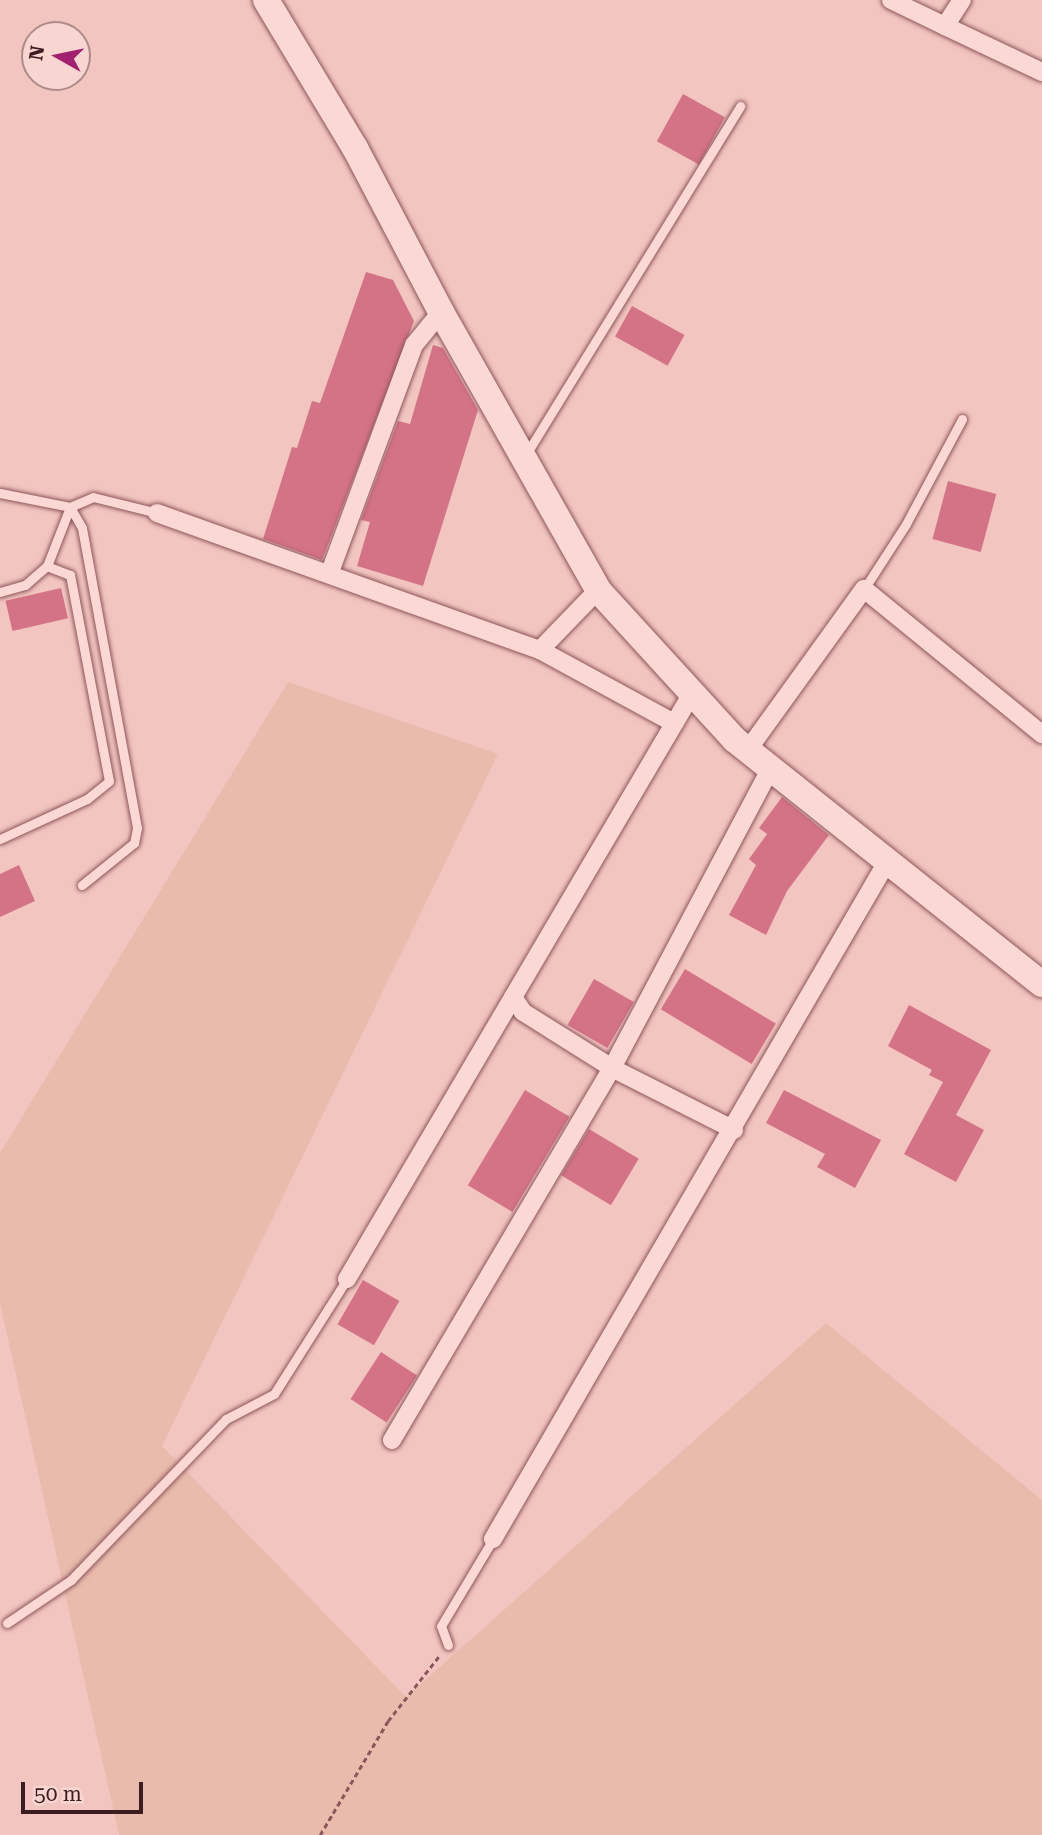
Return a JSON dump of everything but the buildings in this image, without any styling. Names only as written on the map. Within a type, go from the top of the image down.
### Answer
[{"type":"main road","points":[[266,0],[355,148],[441,313],[598,590],[691,695],[747,751],[1042,984]]},
{"type":"street","points":[[891,0],[1042,72]]},
{"type":"street","points":[[945,26],[962,0]]},
{"type":"street","points":[[331,572],[414,345],[441,313]]},
{"type":"street","points":[[157,513],[331,572],[540,650],[674,723]]},
{"type":"street","points":[[747,751],[864,589],[1042,734]]},
{"type":"street","points":[[540,650],[598,590]]},
{"type":"street","points":[[347,1279],[691,695]]},
{"type":"street","points":[[392,1440],[612,1068],[770,769]]},
{"type":"street","points":[[493,1539],[734,1130],[888,860]]},
{"type":"street","points":[[513,997],[523,1012],[612,1068],[734,1130]]},
{"type":"lane","points":[[524,457],[740,106]]},
{"type":"lane","points":[[864,589],[906,524],[962,419]]},
{"type":"lane","points":[[0,493],[69,507],[93,497],[157,513]]},
{"type":"lane","points":[[0,592],[25,585],[47,566],[69,507]]},
{"type":"lane","points":[[69,507],[82,528],[137,828],[134,843],[82,885]]},
{"type":"lane","points":[[0,839],[87,799],[109,781],[70,575],[47,566]]},
{"type":"lane","points":[[7,1623],[71,1580],[226,1419],[274,1394],[347,1279]]},
{"type":"lane","points":[[448,1645],[441,1626],[493,1539]]},
{"type":"path","points":[[320,1835],[388,1721],[448,1645]]},
{"type":"shaded area","points":[[288,682],[498,754],[162,1446],[406,1697],[826,1323],[1042,1500],[1042,1835],[119,1835],[0,1303],[0,1153]]}]
